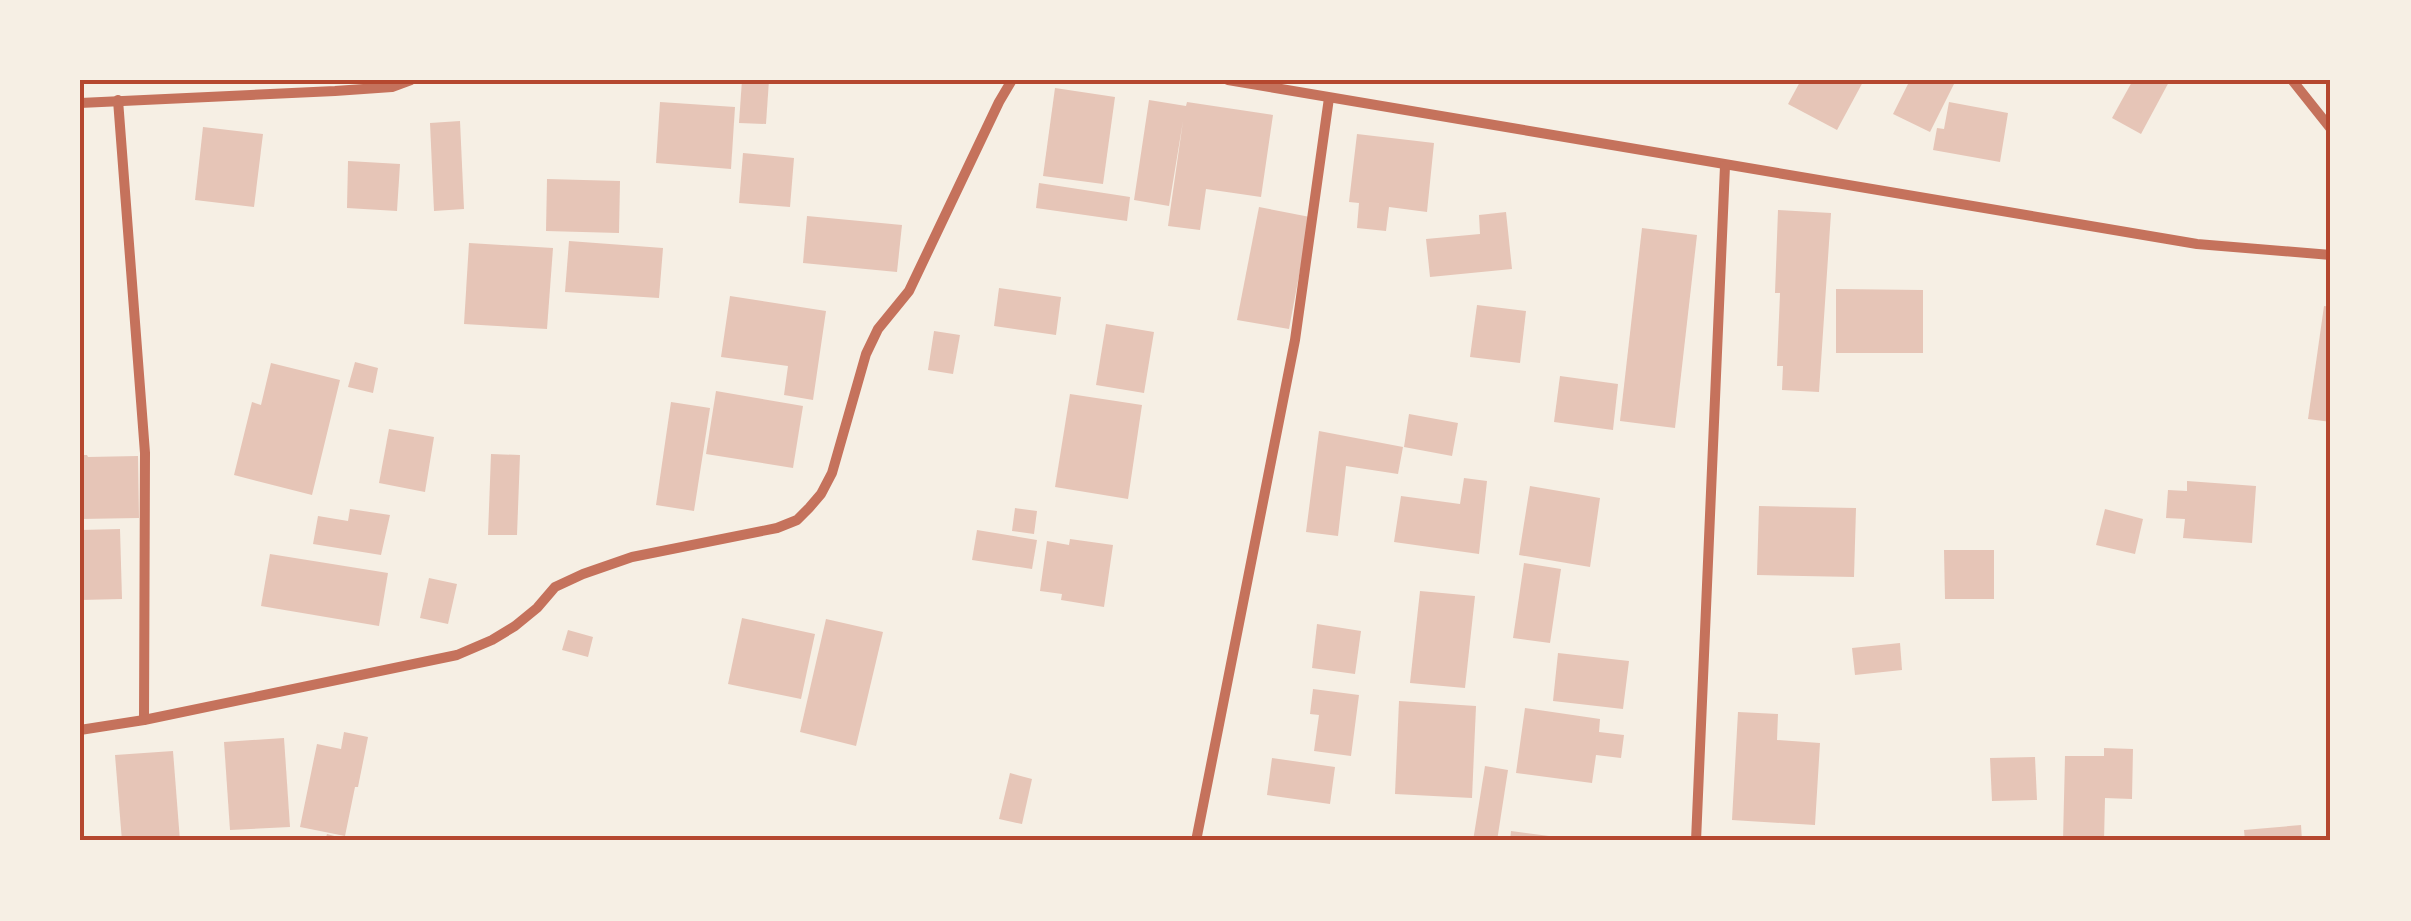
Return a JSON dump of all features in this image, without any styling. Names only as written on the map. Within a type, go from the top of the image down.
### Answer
[{"type":"street","points":[[80,103],[335,91],[392,87],[411,80]]},
{"type":"street","points":[[80,730],[457,656],[516,626],[555,588],[605,565],[752,534],[797,520],[821,494],[832,473],[866,354],[878,329],[909,291],[1012,80]]},
{"type":"street","points":[[1228,80],[2198,244],[2331,255]]},
{"type":"street","points":[[2292,80],[2331,129]]},
{"type":"street","points":[[1196,841],[1295,340],[1329,98]]},
{"type":"street","points":[[118,100],[145,453],[144,720]]},
{"type":"street","points":[[1696,841],[1726,166]]},
{"type":"building","points":[[742,80],[769,80],[766,124],[739,123]]},
{"type":"building","points":[[1801,80],[1864,80],[1837,130],[1788,104]]},
{"type":"building","points":[[1910,80],[1956,80],[1930,132],[1893,114]]},
{"type":"building","points":[[2133,80],[2170,80],[2141,134],[2112,118]]},
{"type":"building","points":[[1055,88],[1115,97],[1103,184],[1043,176]]},
{"type":"building","points":[[1149,100],[1273,115],[1261,197],[1206,189],[1200,230],[1168,226],[1183,121],[1169,206],[1134,200]]},
{"type":"building","points":[[660,102],[735,107],[731,169],[656,163]]},
{"type":"building","points":[[1949,102],[2008,113],[2000,162],[1933,150],[1937,128],[1944,129]]},
{"type":"building","points":[[460,121],[464,209],[434,211],[430,123]]},
{"type":"building","points":[[203,127],[263,134],[254,207],[195,200]]},
{"type":"building","points":[[1357,134],[1434,143],[1427,212],[1389,207],[1386,231],[1357,228],[1359,203],[1349,202]]},
{"type":"building","points":[[743,153],[794,158],[790,207],[739,203]]},
{"type":"building","points":[[348,161],[400,164],[397,211],[347,208]]},
{"type":"building","points":[[547,179],[620,181],[619,233],[546,231]]},
{"type":"building","points":[[1039,183],[1130,197],[1127,221],[1036,208]]},
{"type":"building","points":[[1259,207],[1310,217],[1289,329],[1237,320]]},
{"type":"building","points":[[1778,210],[1831,213],[1819,392],[1782,390],[1783,366],[1777,366],[1780,293],[1775,293]]},
{"type":"building","points":[[1506,212],[1512,269],[1430,277],[1426,239],[1480,234],[1479,215]]},
{"type":"building","points":[[807,216],[902,225],[897,272],[803,263]]},
{"type":"building","points":[[1642,228],[1697,235],[1675,428],[1620,421]]},
{"type":"building","points":[[569,241],[663,248],[659,298],[565,292]]},
{"type":"building","points":[[469,243],[553,248],[547,329],[464,324]]},
{"type":"building","points":[[999,288],[1061,297],[1056,335],[994,326]]},
{"type":"building","points":[[1836,289],[1923,290],[1923,353],[1836,353]]},
{"type":"building","points":[[730,296],[826,311],[813,400],[784,395],[788,366],[721,357]]},
{"type":"building","points":[[1477,305],[1526,311],[1520,363],[1470,357]]},
{"type":"building","points":[[2324,306],[2331,307],[2331,422],[2308,419]]},
{"type":"building","points":[[1106,324],[1154,332],[1144,393],[1096,385]]},
{"type":"building","points":[[934,331],[960,335],[953,374],[928,370]]},
{"type":"building","points":[[355,362],[378,368],[373,393],[348,387]]},
{"type":"building","points":[[271,363],[340,380],[312,495],[234,475],[252,402],[261,405]]},
{"type":"building","points":[[1560,376],[1618,384],[1613,430],[1554,422]]},
{"type":"building","points":[[716,391],[803,406],[793,468],[706,454]]},
{"type":"building","points":[[1070,394],[1142,405],[1128,499],[1055,487]]},
{"type":"building","points":[[671,402],[710,408],[694,511],[656,505]]},
{"type":"building","points":[[1409,414],[1458,423],[1452,456],[1404,447]]},
{"type":"building","points":[[389,429],[434,437],[425,492],[379,483]]},
{"type":"building","points":[[1319,431],[1403,447],[1398,474],[1346,466],[1338,536],[1306,532]]},
{"type":"building","points":[[491,454],[520,455],[517,535],[488,535]]},
{"type":"building","points":[[80,455],[138,456],[139,518],[80,519]]},
{"type":"building","points":[[1464,478],[1487,481],[1479,554],[1394,542],[1401,496],[1460,504]]},
{"type":"building","points":[[2187,481],[2256,486],[2252,543],[2183,538],[2185,519],[2166,518],[2168,490],[2187,491]]},
{"type":"building","points":[[1530,486],[1600,498],[1590,567],[1519,555]]},
{"type":"building","points":[[1759,506],[1856,508],[1854,577],[1757,575]]},
{"type":"building","points":[[1015,508],[1037,511],[1034,534],[1012,531]]},
{"type":"building","points":[[350,509],[390,515],[381,555],[313,544],[318,516],[348,521]]},
{"type":"building","points":[[2105,509],[2143,519],[2135,554],[2096,545]]},
{"type":"building","points":[[120,529],[122,599],[80,600],[80,530]]},
{"type":"building","points":[[977,530],[1037,540],[1032,569],[972,560]]},
{"type":"building","points":[[1070,539],[1113,545],[1104,607],[1061,600],[1062,594],[1040,591],[1047,541],[1069,545]]},
{"type":"building","points":[[1944,550],[1994,550],[1994,599],[1945,599]]},
{"type":"building","points":[[270,554],[388,573],[379,626],[261,606]]},
{"type":"building","points":[[1524,563],[1561,569],[1550,643],[1513,638]]},
{"type":"building","points":[[429,578],[457,584],[448,624],[420,618]]},
{"type":"building","points":[[1420,591],[1475,596],[1465,688],[1410,683]]},
{"type":"building","points":[[742,618],[815,634],[801,699],[728,684]]},
{"type":"building","points":[[826,619],[883,632],[856,746],[800,732]]},
{"type":"building","points":[[1317,624],[1361,631],[1355,674],[1312,668]]},
{"type":"building","points":[[568,630],[593,637],[588,657],[562,650]]},
{"type":"building","points":[[1900,643],[1902,670],[1855,675],[1852,648]]},
{"type":"building","points":[[1558,653],[1629,661],[1623,709],[1553,701]]},
{"type":"building","points":[[1313,689],[1359,695],[1351,756],[1314,751],[1319,715],[1310,714]]},
{"type":"building","points":[[1399,701],[1476,706],[1472,798],[1395,794]]},
{"type":"building","points":[[1525,708],[1600,719],[1599,732],[1624,735],[1621,758],[1596,755],[1592,783],[1516,773]]},
{"type":"building","points":[[1738,712],[1778,714],[1777,740],[1820,743],[1815,825],[1732,820]]},
{"type":"building","points":[[344,732],[368,737],[345,836],[300,827],[317,744],[341,749]]},
{"type":"building","points":[[284,738],[290,827],[230,830],[224,742]]},
{"type":"building","points":[[2104,748],[2133,749],[2132,799],[2105,798],[2104,841],[2063,841],[2065,756],[2104,756]]},
{"type":"building","points":[[173,751],[180,841],[122,841],[115,755]]},
{"type":"building","points":[[2035,757],[2037,800],[1992,801],[1990,758]]},
{"type":"building","points":[[1272,758],[1335,767],[1330,804],[1267,795]]},
{"type":"building","points":[[1485,766],[1508,770],[1497,841],[1473,841]]},
{"type":"building","points":[[1010,773],[1032,779],[1022,824],[999,819]]},
{"type":"building","points":[[2301,825],[2302,841],[2245,841],[2244,830]]},
{"type":"building","points":[[1511,831],[1572,839],[1572,841],[1510,841]]},
{"type":"building","points":[[327,834],[349,840],[349,841],[325,841]]}]
